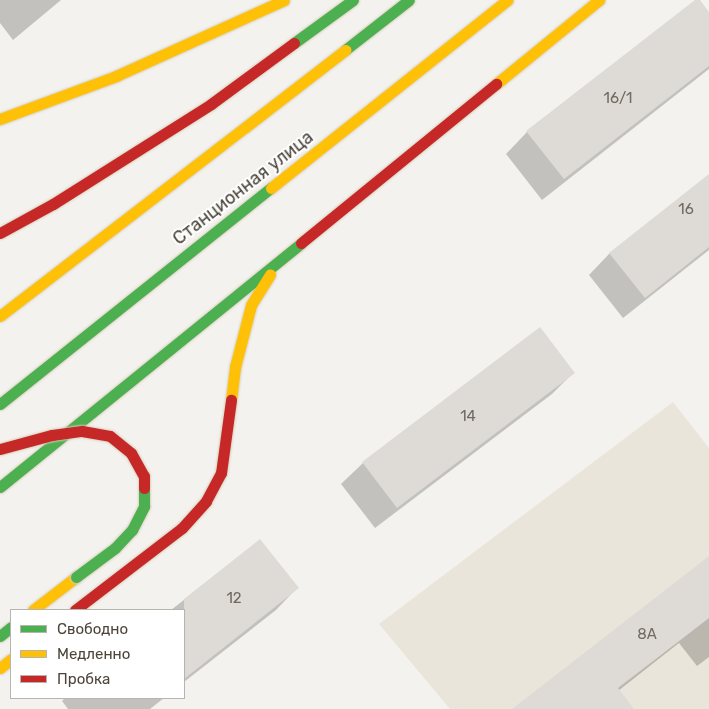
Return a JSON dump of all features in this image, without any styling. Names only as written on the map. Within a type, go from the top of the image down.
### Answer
[{"type":"main road","points":[[0,119],[116,76],[284,0]]},
{"type":"main road","points":[[0,233],[53,204],[211,104],[353,0]]},
{"type":"main road","points":[[0,316],[409,0]]},
{"type":"main road","name":"Станционная улица","points":[[0,404],[507,0]]},
{"type":"main road","points":[[0,487],[289,250],[599,0]]},
{"type":"main road","points":[[76,609],[182,528],[206,501],[221,473],[235,367],[251,305],[289,250]]},
{"type":"main road","points":[[0,449],[52,435],[82,431],[110,436],[131,453],[144,476],[144,506],[132,530],[115,548],[34,609]]},
{"type":"main road","points":[[0,636],[10,628]]},
{"type":"main road","points":[[0,668],[10,660]]},
{"type":"shaded area","points":[[673,402],[709,448],[709,709],[450,709],[379,624]]},
{"type":"building","points":[[695,0],[700,0],[709,12],[709,66],[564,179],[526,131]]},
{"type":"building","points":[[709,174],[709,247],[645,298],[609,253]]},
{"type":"building","points":[[540,327],[575,373],[397,508],[362,462]]},
{"type":"building","points":[[260,539],[299,588],[185,678],[184,599]]},
{"type":"building","points":[[709,556],[709,618],[618,688],[634,709],[512,709]]},
{"type":"traffic: fast","points":[[294,43],[353,0]]},
{"type":"traffic: fast","points":[[345,50],[409,0]]},
{"type":"traffic: fast","points":[[0,404],[271,188]]},
{"type":"traffic: fast","points":[[0,487],[301,243]]},
{"type":"traffic: fast","points":[[76,577],[115,548],[132,530],[144,506],[144,488]]},
{"type":"traffic: fast","points":[[0,636],[10,628]]},
{"type":"traffic: slow","points":[[0,119],[116,76],[284,0]]},
{"type":"traffic: slow","points":[[271,188],[507,0]]},
{"type":"traffic: slow","points":[[496,84],[599,0]]},
{"type":"traffic: slow","points":[[0,316],[345,50]]},
{"type":"traffic: slow","points":[[231,400],[235,367],[251,305],[270,275]]},
{"type":"traffic: slow","points":[[34,609],[76,577]]},
{"type":"traffic: slow","points":[[0,668],[10,660]]},
{"type":"traffic: jam","points":[[0,233],[53,204],[211,104],[294,43]]},
{"type":"traffic: jam","points":[[301,243],[496,84]]},
{"type":"traffic: jam","points":[[76,609],[182,528],[206,501],[221,473],[231,400]]},
{"type":"traffic: jam","points":[[0,449],[52,435],[82,431],[110,436],[131,453],[144,476],[144,488]]}]
